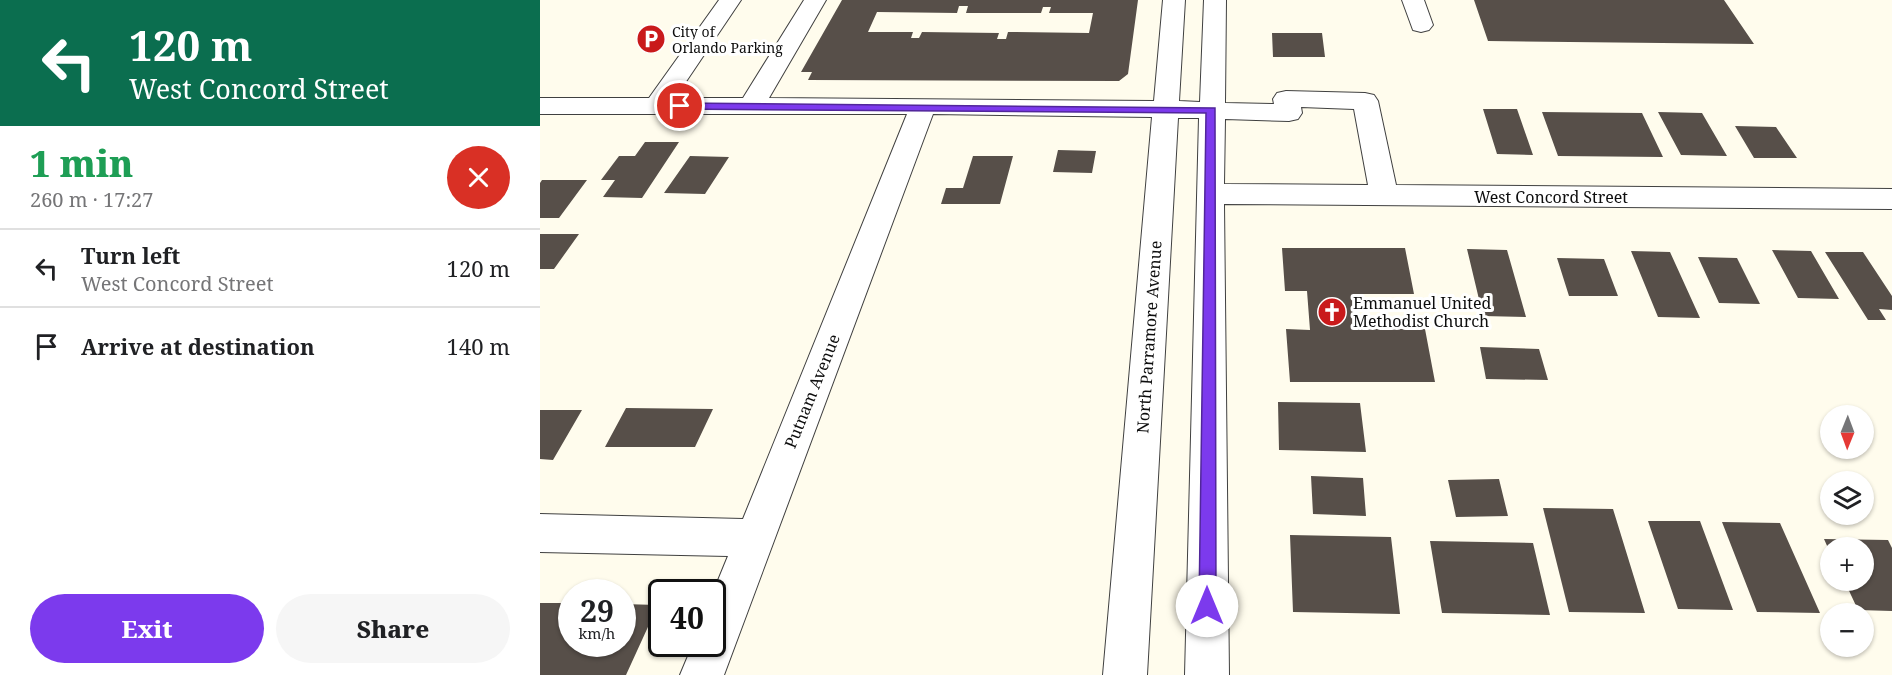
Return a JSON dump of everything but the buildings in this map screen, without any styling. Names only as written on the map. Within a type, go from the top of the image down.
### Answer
[{"type":"street","points":[[656,106],[730,0]]},
{"type":"street","points":[[751,106],[815,0]]},
{"type":"street","name":"North Parramore Avenue","points":[[1125,675],[1174,0]]},
{"type":"street","points":[[1207,675],[1210,194],[1215,0]]},
{"type":"street","points":[[1413,0],[1421,25]]},
{"type":"street","points":[[540,106],[923,107],[1289,113],[1286,99],[1365,101],[1384,196]]},
{"type":"street","name":"Putnam Avenue","points":[[702,675],[923,107]]},
{"type":"street","name":"West Concord Street","points":[[1210,194],[1892,200]]},
{"type":"street","points":[[540,533],[754,538]]},
{"type":"place","name":"City of Orlando Parking","points":[[651,39]]},
{"type":"place","name":"Emmanuel United Methodist Church","points":[[1332,312]]},
{"type":"route","points":[[680,106],[1212,110],[1207,606]]}]
